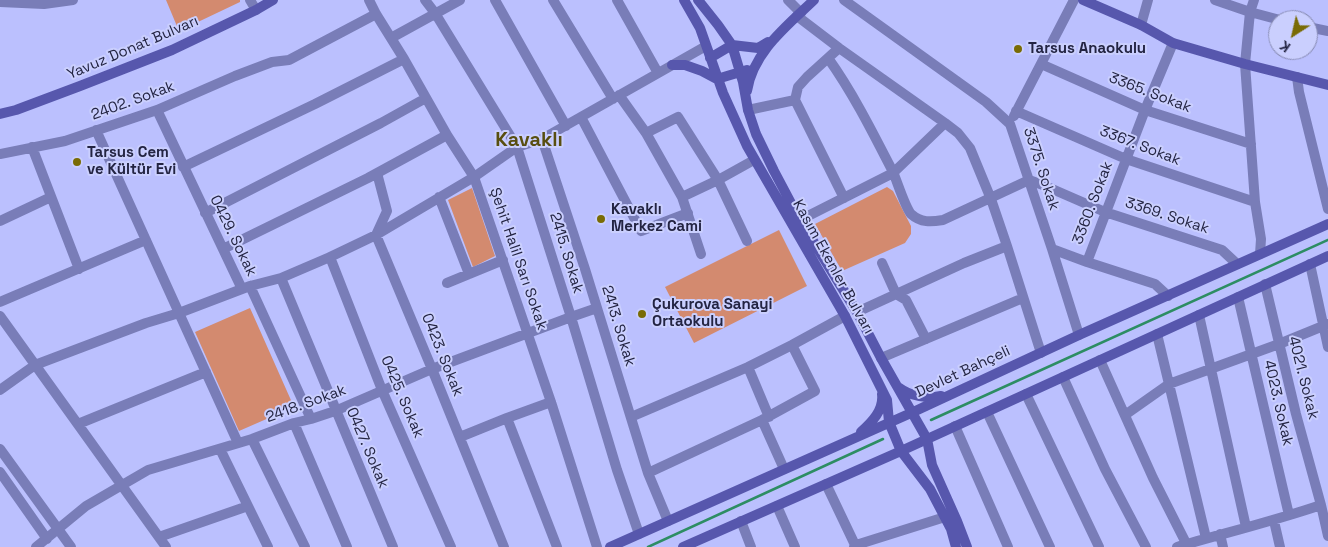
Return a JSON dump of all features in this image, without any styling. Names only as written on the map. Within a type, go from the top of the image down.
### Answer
[{"type":"street","points":[[0,2],[44,4],[73,0]]},
{"type":"street","points":[[250,0],[256,10]]},
{"type":"street","name":"Yavuz Donat Bulvarı","points":[[0,114],[25,107],[163,53],[256,10],[273,0]]},
{"type":"street","name":"Şehit Halil Sarı Sokak","points":[[369,0],[447,135],[474,177],[551,402],[597,547]]},
{"type":"street","name":"2415. Sokak","points":[[425,0],[435,13],[517,147],[617,470],[639,534]]},
{"type":"street","points":[[392,38],[460,0]]},
{"type":"street","points":[[494,0],[566,126]]},
{"type":"street","points":[[553,0],[616,97],[646,133],[682,197],[701,254]]},
{"type":"street","points":[[617,0],[658,73]]},
{"type":"street","name":"Kasım Ekenler Bulvarı","points":[[684,0],[700,28],[717,79],[754,160],[845,316],[887,400],[889,422],[901,451],[930,489],[951,529],[964,546]]},
{"type":"street","name":"Kasım Ekenler Bulvarı","points":[[698,0],[732,45],[756,134],[800,220],[857,312],[927,439],[932,465],[957,521],[964,546]]},
{"type":"street","points":[[788,0],[799,14],[839,48],[945,123],[958,133],[970,148],[991,199],[1041,353]]},
{"type":"street","points":[[710,58],[732,45],[758,48],[771,40],[814,0]]},
{"type":"street","name":"3375. Sokak","points":[[844,0],[986,102],[1010,124],[1079,335]]},
{"type":"street","points":[[1010,124],[1074,0]]},
{"type":"street","points":[[1083,0],[1141,25],[1173,43],[1328,85]]},
{"type":"street","points":[[1141,25],[1148,0]]},
{"type":"street","points":[[1215,0],[1268,17]]},
{"type":"street","points":[[1254,0],[1250,12],[1245,64],[1255,202],[1261,240],[1260,254]]},
{"type":"street","name":"2402. Sokak","points":[[0,154],[65,140],[157,110],[235,76],[272,62],[289,60],[376,14]]},
{"type":"street","points":[[746,97],[753,67],[771,40]]},
{"type":"street","name":"3360. Sokak","points":[[1086,262],[1173,43]]},
{"type":"street","points":[[0,390],[35,365],[146,323],[246,288],[281,278],[376,235],[474,177],[517,147],[542,139],[706,46]]},
{"type":"street","points":[[839,48],[798,87],[795,100],[844,198]]},
{"type":"street","points":[[828,58],[842,78],[893,173],[910,213],[921,221],[943,220],[1029,180]]},
{"type":"street","points":[[183,167],[404,59]]},
{"type":"street","name":"3365. Sokak","points":[[1041,64],[1145,110],[1251,144]]},
{"type":"street","points":[[672,65],[685,65],[717,79],[753,67]]},
{"type":"street","points":[[1297,77],[1328,209]]},
{"type":"street","points":[[205,213],[426,98]]},
{"type":"street","points":[[748,110],[795,100]]},
{"type":"street","name":"0429. Sokak","points":[[157,110],[205,213],[246,288],[311,419]]},
{"type":"street","name":"3367. Sokak","points":[[1016,111],[1126,159],[1255,202]]},
{"type":"street","points":[[581,117],[641,231],[688,213]]},
{"type":"street","points":[[646,133],[678,118],[718,180],[747,241]]},
{"type":"street","points":[[800,220],[893,173],[945,123]]},
{"type":"street","points":[[96,130],[238,443]]},
{"type":"street","points":[[223,249],[377,173],[447,135]]},
{"type":"street","name":"2413. Sokak","points":[[542,139],[648,473],[668,521]]},
{"type":"street","points":[[32,148],[78,269]]},
{"type":"street","points":[[682,197],[754,160]]},
{"type":"street","points":[[376,235],[387,212],[377,173]]},
{"type":"street","name":"3369. Sokak","points":[[1029,180],[1105,212],[1222,250],[1237,264]]},
{"type":"street","points":[[0,221],[51,197]]},
{"type":"street","points":[[439,197],[469,274]]},
{"type":"street","name":"Devlet Bahçeli","points":[[610,547],[1328,224]]},
{"type":"street","name":"0423. Sokak","points":[[376,235],[504,547]]},
{"type":"street","points":[[0,302],[146,240]]},
{"type":"street","points":[[857,312],[964,263],[1007,246]]},
{"type":"street","points":[[1052,248],[1086,262],[1156,284],[1168,296]]},
{"type":"street","points":[[687,546],[901,451],[1328,256]]},
{"type":"street","name":"0425. Sokak","points":[[330,257],[382,390],[451,547]]},
{"type":"street","points":[[447,283],[503,260]]},
{"type":"street","points":[[882,262],[896,294],[906,300],[926,339]]},
{"type":"street","points":[[1310,264],[1326,325],[1328,347]]},
{"type":"street","name":"0427. Sokak","points":[[281,278],[393,547]]},
{"type":"street","name":"4021. Sokak","points":[[1265,284],[1328,536]]},
{"type":"street","name":"4023. Sokak","points":[[1238,297],[1290,515]]},
{"type":"street","points":[[881,358],[1023,298]]},
{"type":"street","name":"2418. Sokak","points":[[36,547],[86,506],[148,470],[252,439],[294,423],[335,411],[432,369],[597,308]]},
{"type":"street","points":[[1199,315],[1246,527]]},
{"type":"street","points":[[0,316],[166,547]]},
{"type":"street","points":[[631,417],[748,367],[845,316]]},
{"type":"street","points":[[1125,415],[1169,384],[1280,344],[1326,325]]},
{"type":"street","points":[[1157,334],[1206,538]]},
{"type":"street","points":[[648,473],[765,419],[815,391],[792,345]]},
{"type":"street","points":[[1100,360],[1184,546],[1220,534],[1274,521],[1321,505]]},
{"type":"street","points":[[748,367],[784,469]]},
{"type":"street","points":[[78,424],[206,372]]},
{"type":"street","points":[[1063,377],[1105,468],[1146,547]]},
{"type":"street","points":[[897,387],[907,394],[916,397],[932,398],[952,394]]},
{"type":"street","points":[[856,437],[877,416],[883,402],[881,388]]},
{"type":"street","points":[[1026,394],[1099,547]]},
{"type":"street","points":[[460,437],[551,402]]},
{"type":"street","points":[[987,412],[1050,547]]},
{"type":"street","points":[[507,418],[557,547]]},
{"type":"street","points":[[294,423],[347,547]]},
{"type":"street","points":[[955,426],[1008,547]]},
{"type":"street","points":[[252,439],[305,547]]},
{"type":"street","points":[[220,449],[268,547]]},
{"type":"street","points":[[1,453],[71,547]]},
{"type":"street","points":[[0,472],[47,538]]},
{"type":"street","points":[[826,484],[855,546],[945,517]]},
{"type":"street","points":[[159,537],[248,506]]},
{"type":"street","points":[[777,506],[795,547]]},
{"type":"street","points":[[741,521],[751,547]]},
{"type":"street","points":[[1274,521],[1280,547]]},
{"type":"street","points":[[1220,534],[1223,547]]},
{"type":"shaded area","points":[[166,0],[240,0],[240,2],[179,31]]},
{"type":"shaded area","points":[[887,187],[893,191],[911,226],[911,234],[905,243],[842,271],[815,224]]},
{"type":"shaded area","points":[[472,188],[495,256],[473,267],[448,200]]},
{"type":"shaded area","points":[[779,230],[807,286],[694,343],[665,287]]},
{"type":"shaded area","points":[[250,308],[294,407],[239,431],[195,332]]},
{"type":"waterway","points":[[931,420],[1328,240]]},
{"type":"waterway","points":[[648,547],[883,439]]},
{"type":"place","name":"Tarsus Anaokulu","points":[[1018,49]]},
{"type":"place","name":"Tarsus Cem ve Kültür Evi","points":[[77,162]]},
{"type":"place","name":"Kavaklı Merkez Cami","points":[[601,219]]},
{"type":"place","name":"Çukurova Sanayi Ortaokulu","points":[[642,314]]},
{"type":"district","name":"Kavaklı","points":[[529,141]]}]
